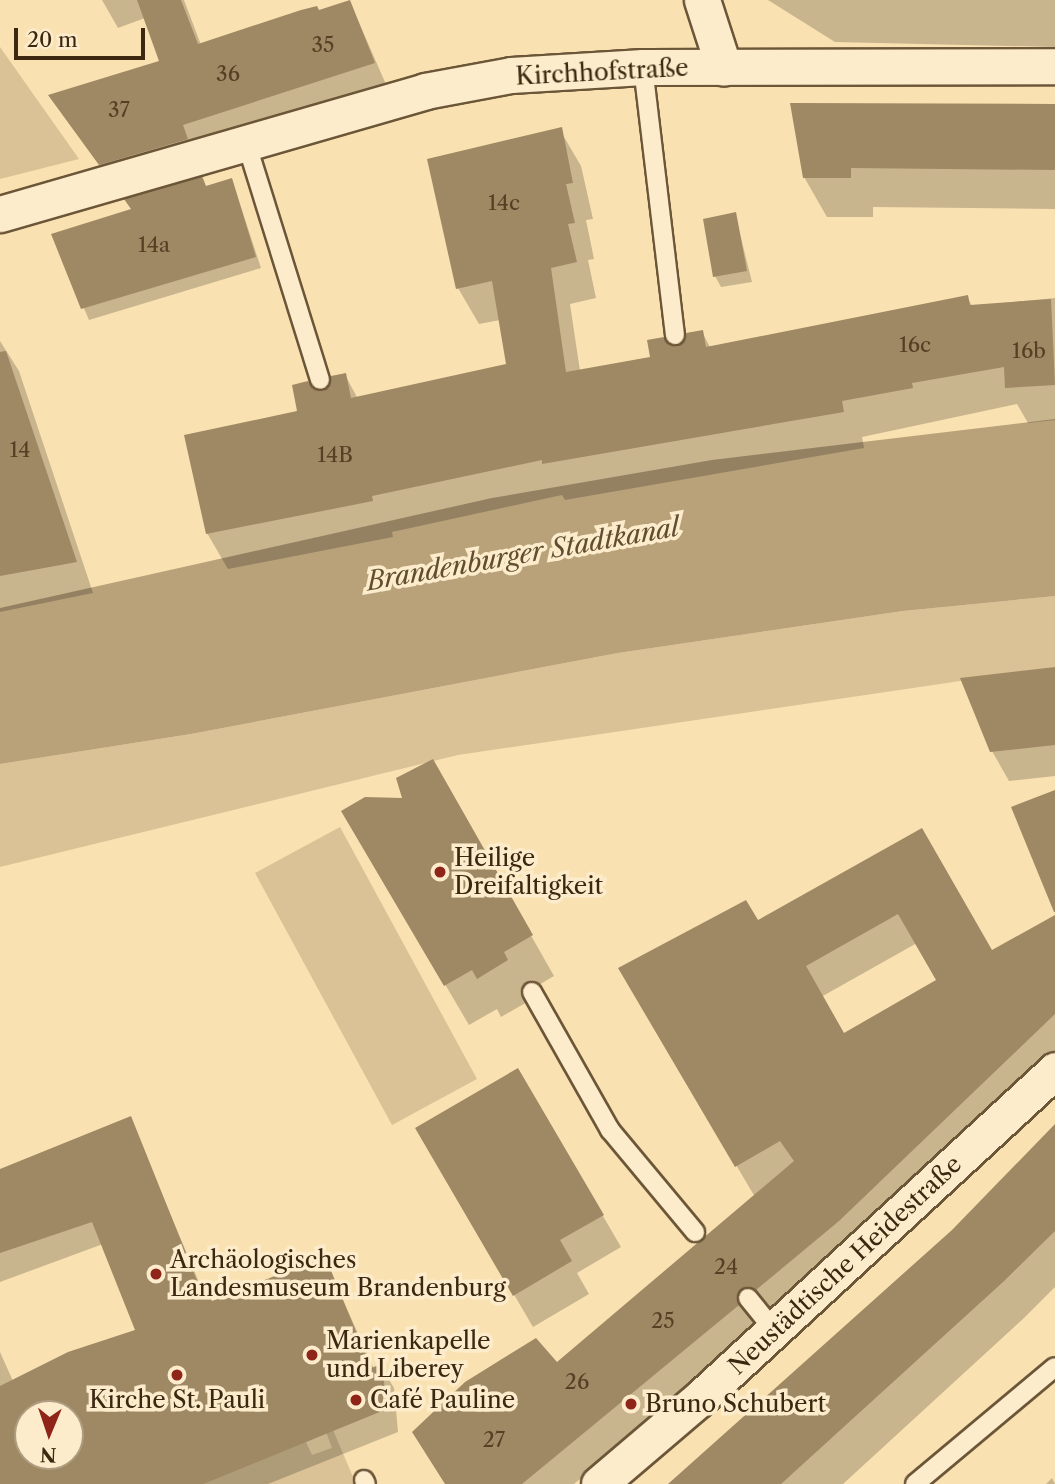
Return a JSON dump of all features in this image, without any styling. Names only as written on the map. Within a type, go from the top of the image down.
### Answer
[{"type":"street","points":[[702,0],[724,68]]},
{"type":"street","name":"Kirchhofstraße","points":[[0,214],[425,91],[511,75],[643,67],[1055,66]]},
{"type":"street","name":"Neustädtische Heidestraße","points":[[599,1484],[774,1331],[1055,1070]]},
{"type":"lane","points":[[643,67],[675,335]]},
{"type":"lane","points":[[233,146],[320,380]]},
{"type":"lane","points":[[532,992],[610,1130],[695,1232]]},
{"type":"lane","points":[[748,1298],[774,1331]]},
{"type":"lane","points":[[915,1484],[1055,1367]]},
{"type":"shaded area","points":[[0,47],[79,159],[0,179]]},
{"type":"shaded area","points":[[1055,596],[1055,667],[458,755],[0,867],[0,764],[191,734],[618,653],[903,611]]},
{"type":"shaded area","points":[[340,827],[477,1079],[392,1125],[255,873]]},
{"type":"shaded area","points":[[322,1421],[330,1423],[356,1484],[189,1484],[300,1429],[312,1455],[332,1448]]},
{"type":"water","name":"Brandenburger Stadtkanal","points":[[1055,419],[1055,596],[903,611],[618,653],[191,734],[0,764],[0,608],[492,498],[712,460]]},
{"type":"building","points":[[137,0],[181,0],[198,44],[301,10],[317,6],[319,10],[350,0],[375,63],[183,125],[188,139],[99,165],[48,95],[159,61]]},
{"type":"building","points":[[790,103],[1055,104],[1055,170],[851,168],[851,178],[803,178]]},
{"type":"building","points":[[562,127],[573,183],[566,184],[575,223],[568,224],[577,262],[551,268],[566,372],[650,357],[647,340],[664,337],[677,346],[686,333],[703,330],[706,347],[968,295],[970,305],[1051,299],[1055,385],[1005,388],[1004,367],[912,383],[913,388],[842,401],[844,412],[542,464],[542,460],[372,496],[373,501],[206,534],[184,435],[297,411],[292,385],[308,381],[313,389],[323,391],[331,376],[346,373],[351,398],[506,364],[492,281],[456,289],[427,159]]},
{"type":"building","points":[[202,176],[206,186],[232,178],[256,257],[81,309],[51,234],[131,209],[124,199]]},
{"type":"building","points":[[736,212],[747,271],[713,277],[703,219]]},
{"type":"building","points":[[6,351],[77,562],[0,576],[0,352]]},
{"type":"building","points":[[1055,667],[1055,745],[990,752],[960,678]]},
{"type":"building","name":"Heilige Dreifaltigkeit","points":[[433,759],[533,935],[504,952],[508,960],[477,979],[472,970],[444,986],[341,811],[365,797],[402,798],[396,778]]},
{"type":"building","points":[[1055,790],[1055,912],[1054,912],[1011,807]]},
{"type":"building","points":[[922,828],[992,950],[1055,915],[1055,1014],[839,1221],[756,1290],[740,1290],[739,1305],[522,1484],[445,1484],[412,1432],[465,1382],[536,1338],[557,1362],[794,1161],[780,1141],[735,1167],[618,968],[746,900],[758,920]],"holes":[[[898,914],[936,980],[844,1033],[806,966]]]},
{"type":"building","points":[[518,1068],[604,1215],[560,1240],[572,1261],[513,1296],[415,1128]]},
{"type":"building","points":[[131,1116],[204,1298],[210,1296],[212,1301],[325,1256],[371,1368],[382,1364],[387,1409],[203,1484],[0,1484],[0,1386],[68,1352],[135,1330],[92,1222],[0,1253],[0,1169]]},
{"type":"building","points":[[1055,1124],[1055,1231],[1003,1282],[781,1484],[668,1484],[952,1230]]},
{"type":"place","name":"Heilige Dreifaltigkeit","points":[[440,872]]},
{"type":"place","name":"Archäologisches Landesmuseum Brandenburg","points":[[156,1274]]},
{"type":"place","name":"Marienkapelle und Liberey","points":[[312,1355]]},
{"type":"place","name":"Kirche St. Pauli","points":[[177,1375]]},
{"type":"place","name":"Café Pauline","points":[[356,1400]]},
{"type":"place","name":"Bruno Schubert","points":[[631,1404]]}]
